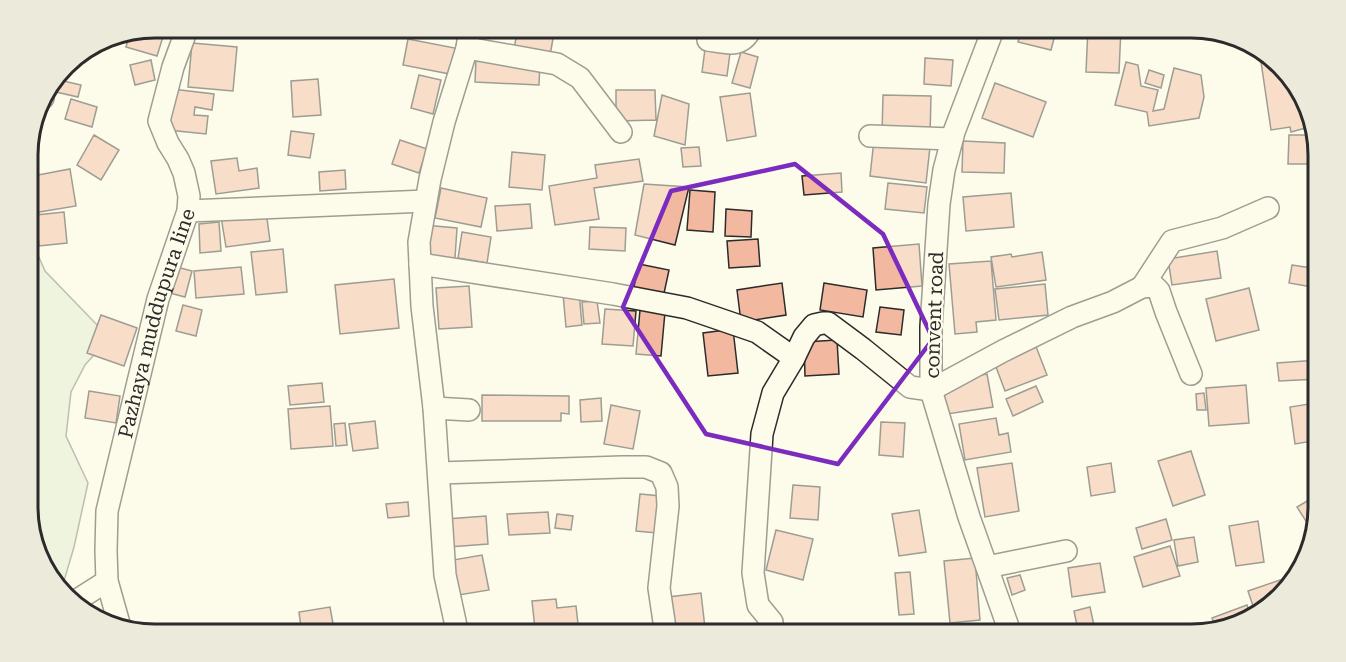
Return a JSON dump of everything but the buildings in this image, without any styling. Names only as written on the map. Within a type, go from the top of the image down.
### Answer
[{"type":"street","name":"Pazhaya muddupura line","points":[[117,618],[107,581],[107,511],[159,299],[188,211],[189,196],[184,173],[159,121],[173,67],[184,38]]},
{"type":"street","points":[[456,624],[445,575],[434,408],[422,306],[419,242],[444,122],[468,38]]},
{"type":"street","points":[[708,40],[735,44],[746,38]]},
{"type":"street","name":"convent road","points":[[990,38],[952,139],[944,170],[939,204],[931,327],[931,390],[969,517],[1007,624]]},
{"type":"street","points":[[467,48],[558,64],[580,78],[621,132]]},
{"type":"street","points":[[870,136],[952,139]]},
{"type":"street","points":[[188,211],[426,201]]},
{"type":"street","points":[[1142,287],[1172,241],[1222,228],[1268,208]]},
{"type":"street","points":[[420,264],[687,308],[757,332],[794,358]]},
{"type":"street","points":[[772,622],[758,605],[753,573],[762,434],[773,393],[811,328],[818,324],[828,324],[910,387],[931,390],[1072,317],[1113,302],[1142,287],[1154,286],[1160,291],[1191,374]]},
{"type":"street","points":[[434,408],[469,410]]},
{"type":"street","points":[[439,473],[646,467],[661,473],[668,496],[659,588],[664,624]]},
{"type":"street","points":[[987,567],[1066,551]]},
{"type":"street","points":[[81,598],[107,581]]},
{"type":"highlighted area","points":[[795,164],[883,234],[933,339],[838,464],[706,434],[623,307],[671,191]]},
{"type":"green space","points":[[38,255],[45,271],[100,328],[101,347],[85,365],[71,392],[66,436],[88,483],[64,581],[46,552],[39,522]]}]
